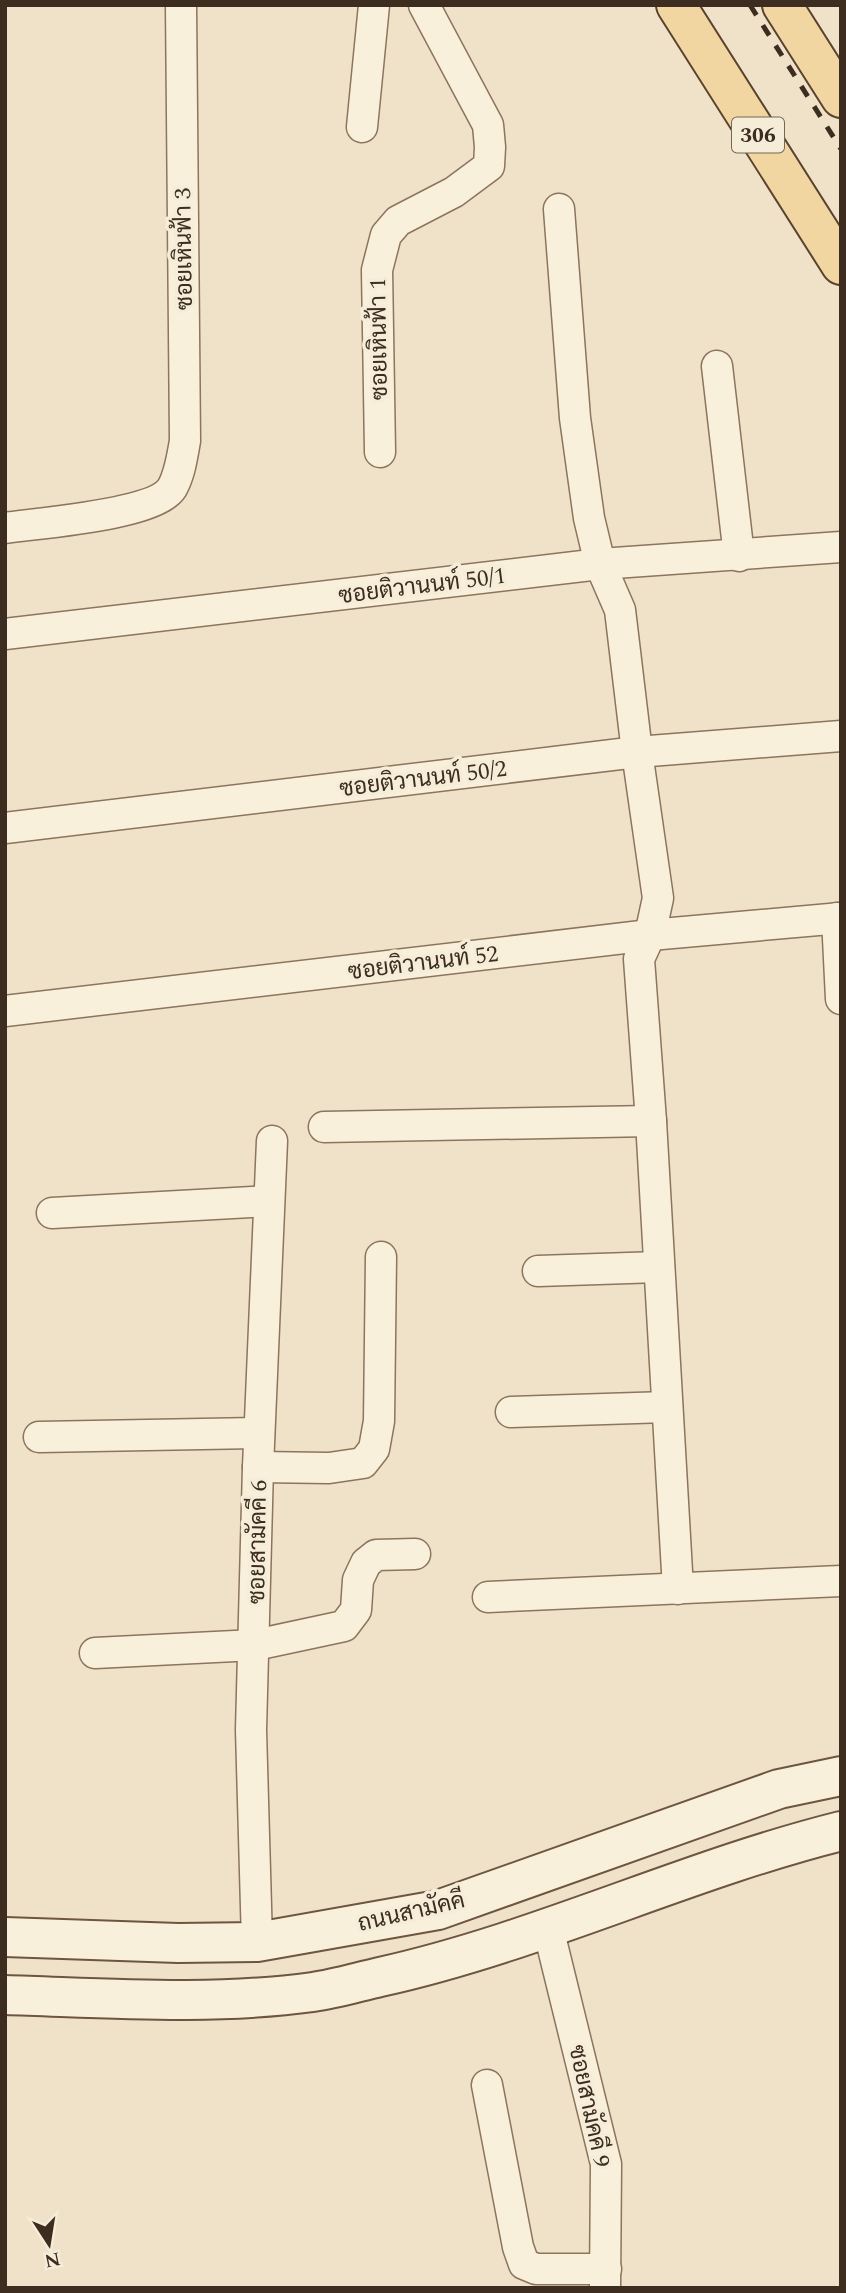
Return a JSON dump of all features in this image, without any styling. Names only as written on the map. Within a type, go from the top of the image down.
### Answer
[{"type":"main road","name":"306","points":[[676,5],[841,265]]},
{"type":"main road","points":[[782,5],[841,98]]},
{"type":"main road","name":"ถนนสามัคคี","points":[[5,1937],[178,1943],[257,1942],[439,1910],[779,1789],[841,1776]]},
{"type":"main road","points":[[5,1994],[190,2000],[314,1992],[433,1965],[548,1928],[780,1846],[841,1831]]},
{"type":"street","name":"ซอยเหินฟ้า 3","points":[[5,528],[126,511],[159,500],[171,490],[179,471],[185,441],[181,5]]},
{"type":"street","points":[[362,127],[374,5]]},
{"type":"street","name":"ซอยเหินฟ้า 1","points":[[380,452],[377,270],[386,235],[398,221],[454,192],[489,166],[488,125],[424,5]]},
{"type":"street","points":[[559,209],[575,418],[589,518],[600,564],[620,610],[658,898],[650,935],[639,959],[678,1589]]},
{"type":"street","points":[[717,366],[739,556]]},
{"type":"street","name":"ซอยติวานนท์ 50/1","points":[[5,634],[600,564],[841,547]]},
{"type":"street","name":"ซอยติวานนท์ 50/2","points":[[5,828],[637,752],[841,736]]},
{"type":"street","points":[[839,918],[841,999]]},
{"type":"street","name":"ซอยติวานนท์ 52","points":[[5,1011],[650,935],[839,918]]},
{"type":"street","points":[[324,1128],[651,1121]]},
{"type":"street","name":"ซอยสามัคคี 6","points":[[257,1942],[251,1730],[258,1467],[272,1141]]},
{"type":"street","points":[[52,1213],[268,1201]]},
{"type":"street","points":[[258,1467],[329,1468],[363,1463],[374,1449],[379,1420],[381,1256]]},
{"type":"street","points":[[537,1271],[659,1267]]},
{"type":"street","points":[[511,1412],[667,1407]]},
{"type":"street","points":[[39,1437],[260,1433]]},
{"type":"street","points":[[95,1653],[255,1645],[344,1626],[356,1610],[358,1580],[366,1563],[376,1555],[415,1554]]},
{"type":"street","points":[[488,1597],[841,1581]]},
{"type":"street","name":"ซอยสามัคคี 9","points":[[548,1928],[606,2164],[605,2278]]},
{"type":"street","points":[[487,2085],[518,2247],[524,2264],[536,2269],[605,2278]]},
{"type":"railway","points":[[750,5],[841,149]]}]
